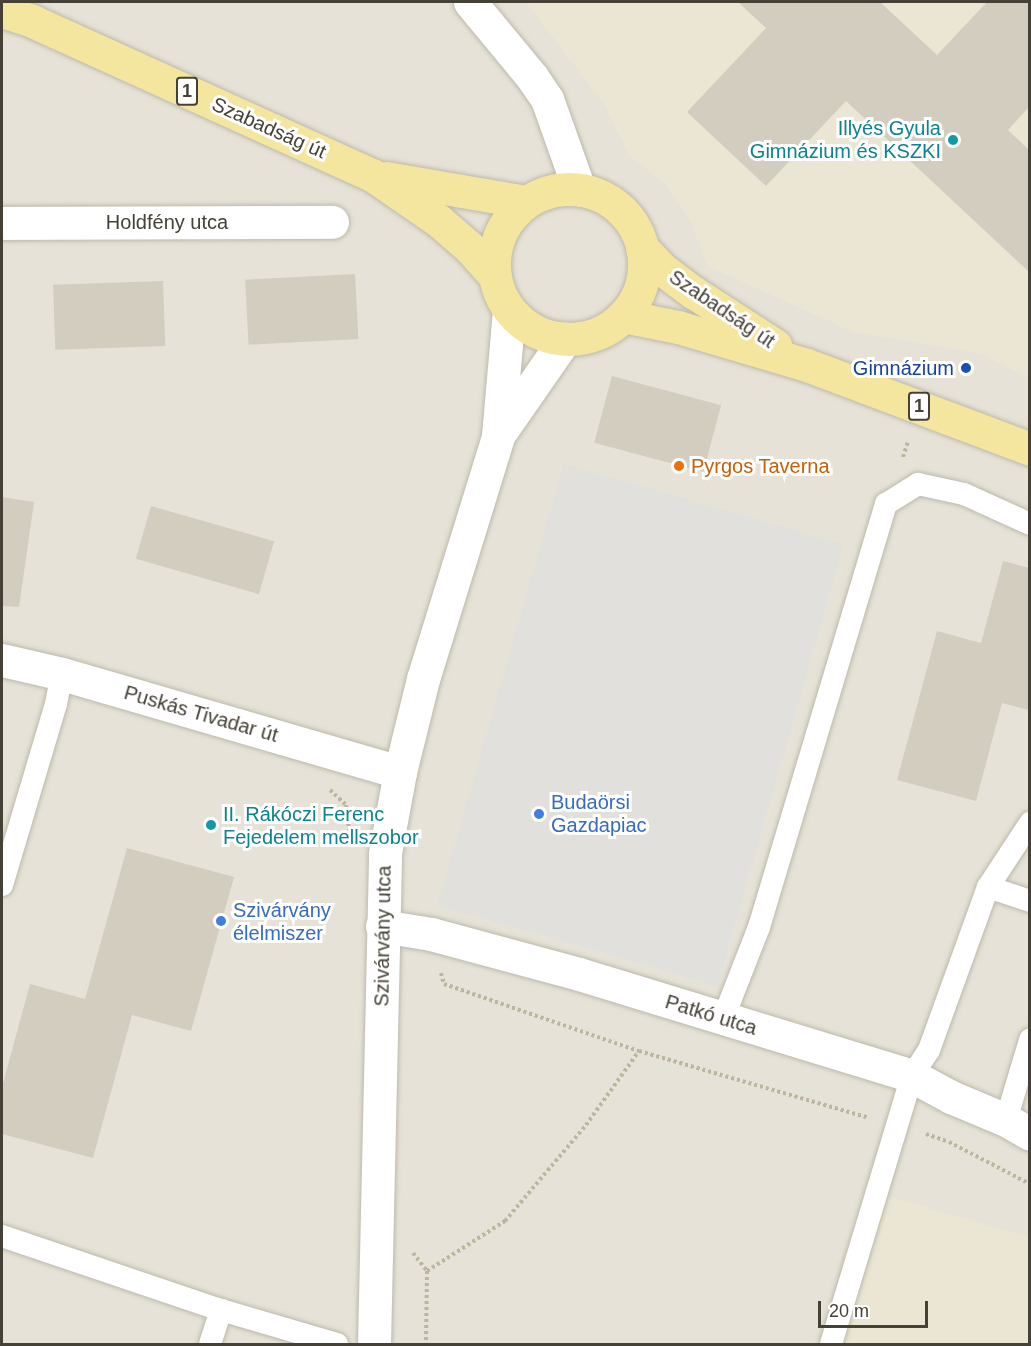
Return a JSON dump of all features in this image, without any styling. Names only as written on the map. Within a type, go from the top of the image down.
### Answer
[{"type":"main road","name":"Szabadság út","points":[[2,11],[32,21],[372,175],[440,221],[468,246],[494,275],[508,311],[532,329],[548,337],[565,339],[586,337],[606,329],[623,316],[637,296],[644,272],[642,248],[633,226],[618,208],[599,195],[579,189],[541,194],[526,202],[506,222],[495,248],[494,275]]},
{"type":"main road","name":"Szabadság út","points":[[372,175],[526,202]]},
{"type":"main road","name":"Szabadság út","points":[[642,248],[662,269],[693,292],[807,365]]},
{"type":"main road","name":"Szabadság út","points":[[623,316],[678,327],[807,365],[1029,449]]},
{"type":"street","points":[[470,2],[532,77],[547,99],[579,189]]},
{"type":"street","name":"Holdfény utca","points":[[2,223],[332,222]]},
{"type":"street","name":"Szivárvány utca","points":[[374,1344],[385,853],[400,772],[423,679],[498,436],[508,311]]},
{"type":"street","name":"Szivárvány utca","points":[[498,436],[565,339]]},
{"type":"street","name":"Puskás Tivadar út","points":[[2,660],[62,674],[400,772]]},
{"type":"street","name":"Patkó utca","points":[[382,926],[431,934],[579,974],[912,1076],[951,1097],[1018,1127]]},
{"type":"lane","points":[[723,1019],[759,927],[886,504],[918,484],[964,494],[1029,524]]},
{"type":"lane","points":[[2,885],[56,704],[62,674]]},
{"type":"lane","points":[[831,1344],[912,1076],[928,1050],[988,887],[1029,823]]},
{"type":"lane","points":[[988,887],[1029,901]]},
{"type":"lane","points":[[1018,1127],[1029,1040]]},
{"type":"lane","points":[[2,1236],[221,1310],[337,1344]]},
{"type":"lane","points":[[210,1344],[221,1310]]},
{"type":"path","points":[[427,1271],[505,1221],[586,1125],[639,1052]]},
{"type":"shaded area","points":[[2,2],[1029,2],[1029,1344],[2,1344]]},
{"type":"shaded area","points":[[526,2],[1029,2],[1029,378],[980,353],[854,332],[707,266],[691,221],[667,186],[629,155],[604,104]]},
{"type":"shaded area","points":[[564,464],[844,544],[717,985],[437,905]]},
{"type":"shaded area","points":[[887,1196],[1029,1237],[1029,1344],[842,1344]]},
{"type":"building","name":"Illyés Gyula Gimnázium és KSZKI","points":[[738,2],[880,2],[937,55],[987,2],[1029,2],[1029,107],[1008,130],[1029,150],[1029,272],[846,101],[766,186],[687,112],[766,28]]},
{"type":"building","points":[[355,274],[358,339],[249,345],[245,280]]},
{"type":"building","points":[[163,281],[165,346],[55,350],[53,285]]},
{"type":"building","points":[[612,376],[721,405],[703,472],[594,443]]},
{"type":"building","points":[[2,497],[34,502],[19,607],[2,606]]},
{"type":"building","points":[[151,506],[274,541],[259,594],[136,559]]},
{"type":"building","points":[[1003,561],[1029,568],[1029,710],[1002,703],[976,801],[897,780],[937,631],[981,643]]},
{"type":"building","points":[[127,848],[234,877],[191,1031],[132,1015],[93,1158],[2,1134],[2,1087],[30,984],[85,999]]},
{"type":"place","name":"Illyés Gyula Gimnázium és KSZKI","points":[[953,140]]},
{"type":"place","name":"Gimnázium","points":[[966,368]]},
{"type":"place","name":"Pyrgos Taverna","points":[[679,466]]},
{"type":"place","name":"Budaörsi Gazdapiac","points":[[539,814]]},
{"type":"place","name":"II. Rákóczi Ferenc Fejedelem mellszobor","points":[[211,825]]},
{"type":"place","name":"Szivárvány élelmiszer","points":[[221,921]]}]
